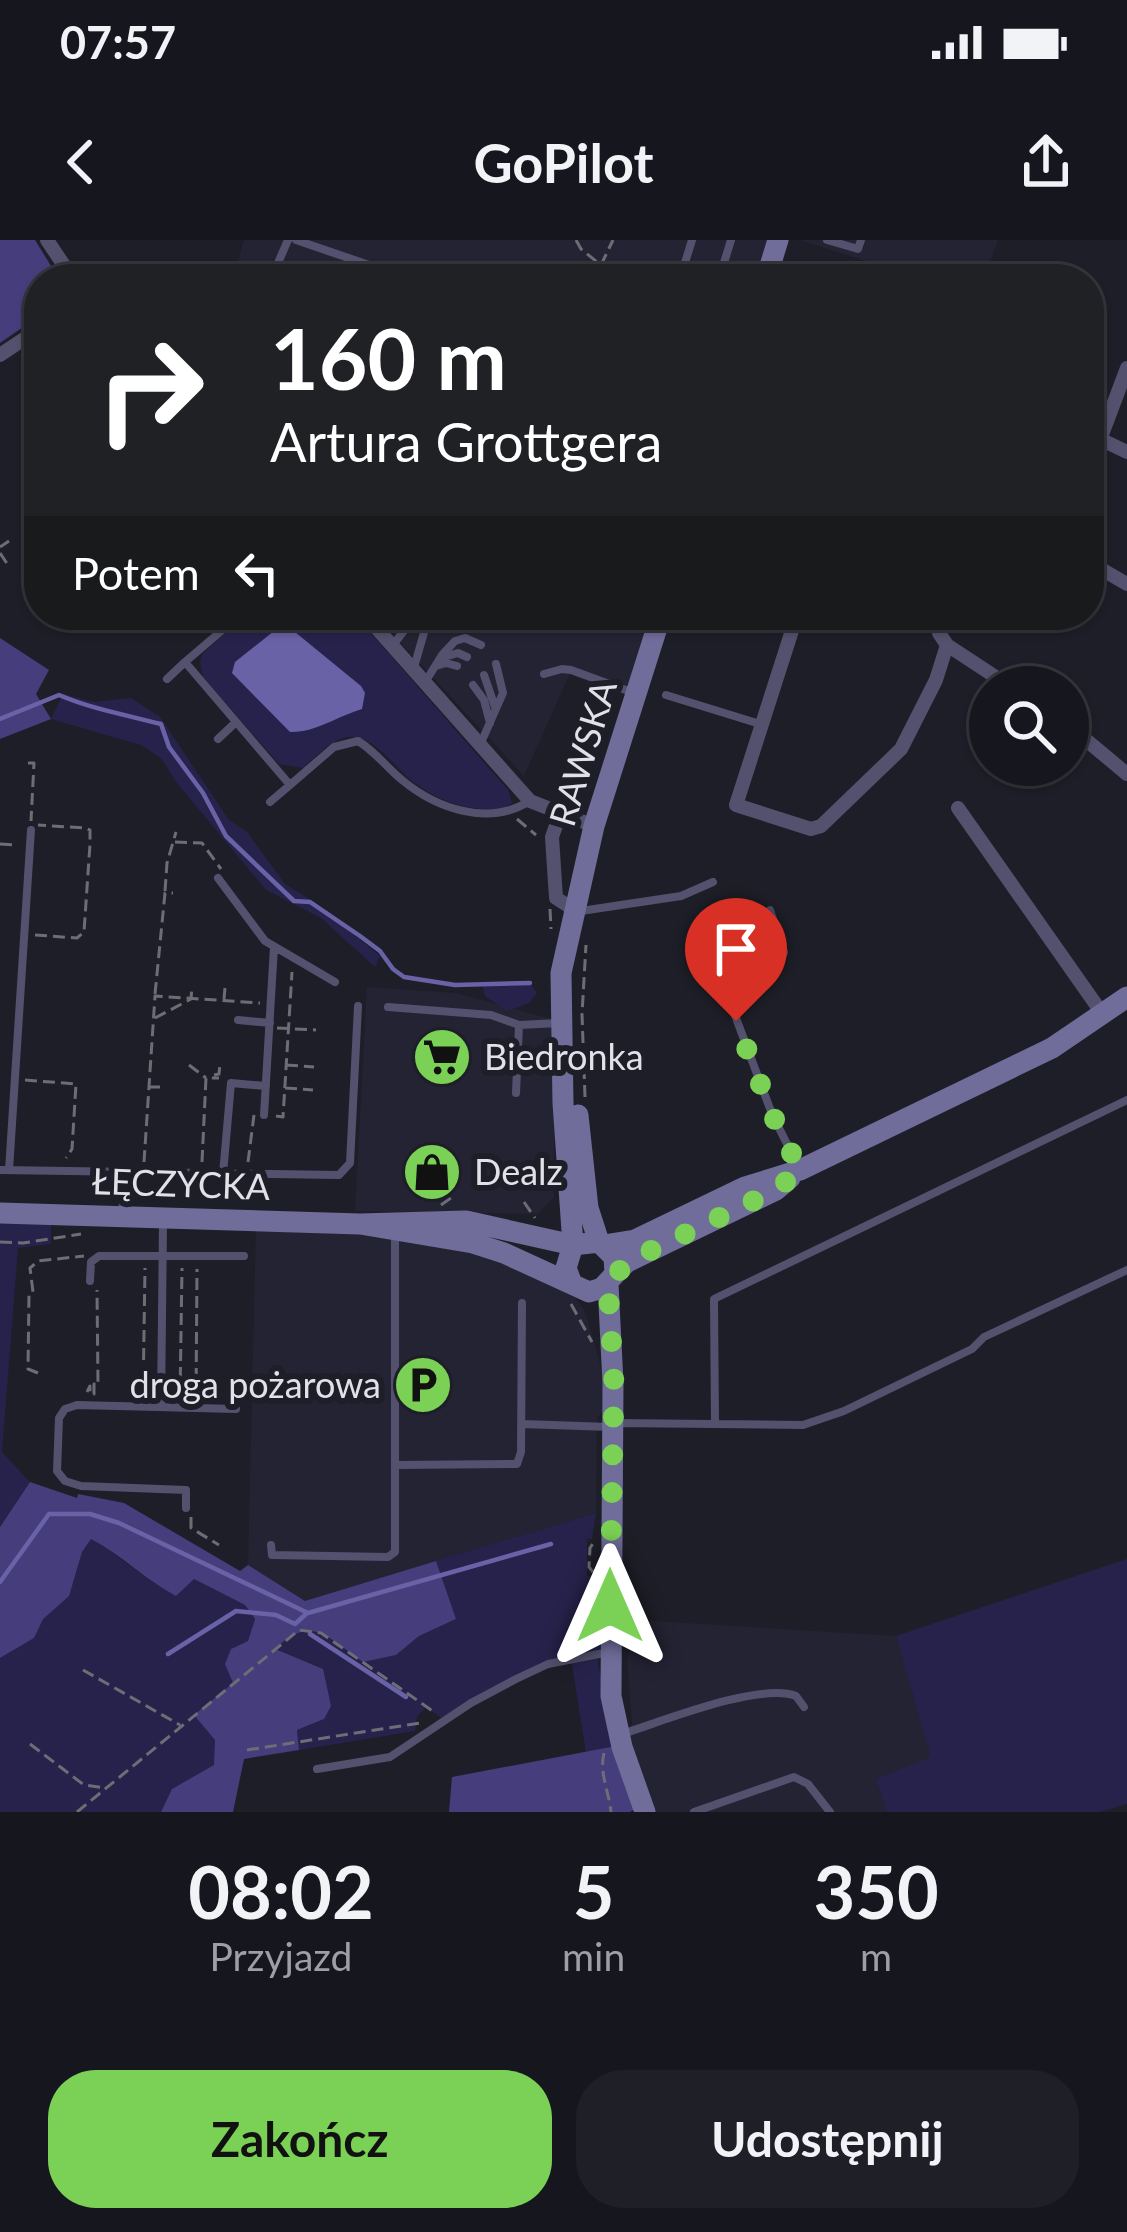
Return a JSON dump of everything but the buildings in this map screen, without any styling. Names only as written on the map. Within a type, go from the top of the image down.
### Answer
[{"type":"main road","name":"RAWSKA","points":[[602,1243],[586,1195],[573,1004],[594,826],[656,630]]},
{"type":"main road","name":"RAWSKA","points":[[573,1245],[560,1023],[563,955],[583,912]]},
{"type":"main road","points":[[612,1419],[601,1344],[572,1290],[566,1268],[573,1245],[642,1237],[745,1187],[800,1170],[1052,1048],[1127,997]]},
{"type":"main road","points":[[572,1290],[596,1291],[627,1262],[776,1190],[800,1170]]},
{"type":"main road","name":"ŁĘCZYCKA","points":[[0,1213],[361,1224],[479,1222],[573,1245]]},
{"type":"main road","name":"ŁĘCZYCKA","points":[[361,1224],[489,1248],[572,1290]]},
{"type":"main road","points":[[602,1243],[614,1257],[611,1696],[645,1812]]},
{"type":"street","points":[[1104,428],[1127,368]]},
{"type":"street","points":[[378,630],[530,801],[594,826]]},
{"type":"street","points":[[792,630],[736,806],[812,829],[821,826],[902,749],[936,680],[946,645]]},
{"type":"street","points":[[940,630],[946,645],[978,666]]},
{"type":"street","points":[[1089,743],[1127,775]]},
{"type":"street","points":[[958,808],[1104,1016]]},
{"type":"street","points":[[560,814],[552,837],[556,898],[583,912]]},
{"type":"lane","points":[[292,240],[366,264]]},
{"type":"lane","points":[[827,240],[858,249],[861,240]]},
{"type":"lane","points":[[167,679],[222,630]]},
{"type":"lane","points":[[392,646],[404,630]]},
{"type":"lane","points":[[419,677],[427,630]]},
{"type":"lane","points":[[419,677],[460,639],[481,645]]},
{"type":"lane","points":[[436,663],[458,653],[467,657]]},
{"type":"lane","points":[[185,662],[290,784]]},
{"type":"lane","points":[[436,663],[457,666]]},
{"type":"lane","points":[[479,746],[502,693],[496,664]]},
{"type":"lane","points":[[544,674],[572,670],[635,694]]},
{"type":"lane","points":[[484,675],[493,693],[495,714]]},
{"type":"lane","points":[[472,685],[484,700],[490,725]]},
{"type":"lane","points":[[666,695],[762,724]]},
{"type":"lane","points":[[218,739],[236,722]]},
{"type":"lane","points":[[270,802],[334,747],[358,741],[400,778],[451,808],[503,815],[530,801]]},
{"type":"lane","points":[[33,826],[5,1170],[125,1174],[224,1169],[331,1176],[350,1162],[358,1006]]},
{"type":"lane","points":[[221,876],[265,941],[335,982]]},
{"type":"lane","points":[[583,912],[681,896],[713,883]]},
{"type":"lane","points":[[770,910],[782,957],[724,986],[772,1114],[800,1170]]},
{"type":"lane","points":[[264,1115],[274,947]]},
{"type":"lane","points":[[388,1007],[491,1015],[519,1025],[560,1023]]},
{"type":"lane","points":[[238,1020],[266,1023]]},
{"type":"lane","points":[[516,1093],[519,1025]]},
{"type":"lane","points":[[224,1169],[231,1083],[266,1086]]},
{"type":"lane","points":[[715,1424],[714,1299],[1127,1100]]},
{"type":"lane","points":[[122,1216],[125,1174]]},
{"type":"lane","points":[[161,1407],[164,1215]]},
{"type":"lane","points":[[271,1545],[272,1556],[393,1555],[395,1229]]},
{"type":"lane","points":[[89,1281],[91,1262],[99,1256],[244,1256]]},
{"type":"lane","points":[[522,1424],[612,1419],[803,1425],[844,1411],[972,1349],[984,1336],[1127,1270]]},
{"type":"lane","points":[[395,1465],[517,1464],[522,1424],[522,1303]]},
{"type":"lane","points":[[188,1511],[186,1490],[81,1486],[65,1481],[57,1472],[58,1418],[65,1408],[77,1405],[236,1409]]},
{"type":"lane","points":[[317,1769],[390,1757],[548,1664],[610,1652]]},
{"type":"lane","points":[[619,1736],[696,1709],[773,1692],[796,1696],[804,1706]]},
{"type":"lane","points":[[694,1812],[794,1778],[808,1784],[830,1812]]},
{"type":"path","points":[[576,240],[600,264]]},
{"type":"path","points":[[9,541],[0,550],[10,568]]},
{"type":"path","points":[[28,763],[34,763],[33,826],[90,830],[84,932],[77,938],[33,935]]},
{"type":"path","points":[[144,1164],[166,863],[176,832]]},
{"type":"path","points":[[175,842],[202,843],[221,876]]},
{"type":"path","points":[[165,893],[173,893]]},
{"type":"path","points":[[583,912],[585,1097]]},
{"type":"path","points":[[163,915],[172,915]]},
{"type":"path","points":[[209,1078],[201,1162],[224,1169],[248,1167],[251,1114],[283,1117],[292,972],[299,960]]},
{"type":"path","points":[[191,999],[192,986]]},
{"type":"path","points":[[224,1001],[225,988]]},
{"type":"path","points":[[154,996],[264,1004],[266,1023]]},
{"type":"path","points":[[153,1019],[191,999]]},
{"type":"path","points":[[288,1029],[316,1030]]},
{"type":"path","points":[[209,1078],[219,1074],[220,1064]]},
{"type":"path","points":[[190,1065],[209,1078],[226,1075]]},
{"type":"path","points":[[286,1065],[314,1067]]},
{"type":"path","points":[[23,1080],[76,1084],[68,1172]]},
{"type":"path","points":[[148,1086],[160,1087]]},
{"type":"path","points":[[285,1088],[313,1090]]},
{"type":"path","points":[[146,1137],[157,1137]]},
{"type":"path","points":[[524,1202],[541,1226]]},
{"type":"path","points":[[0,1242],[59,1240],[95,1230]]},
{"type":"path","points":[[38,1373],[28,1369],[29,1295],[34,1281],[30,1268],[38,1261],[63,1256],[92,1260]]},
{"type":"path","points":[[196,1400],[198,1260]]},
{"type":"path","points":[[143,1398],[145,1262]]},
{"type":"path","points":[[178,1263],[182,1263],[180,1401]]},
{"type":"path","points":[[572,1290],[594,1348]]},
{"type":"path","points":[[87,1396],[87,1386],[94,1394],[94,1384],[98,1384],[97,1291]]},
{"type":"path","points":[[99,1333],[106,1333]]},
{"type":"path","points":[[98,1363],[106,1363]]},
{"type":"path","points":[[188,1511],[191,1528],[219,1545]]},
{"type":"path","points":[[595,1539],[589,1567],[595,1579]]},
{"type":"path","points":[[77,1812],[294,1632],[308,1629],[446,1720]]},
{"type":"path","points":[[83,1670],[182,1726]]},
{"type":"path","points":[[247,1750],[446,1720]]},
{"type":"path","points":[[30,1744],[84,1785],[107,1788]]},
{"type":"shaded area","points":[[0,240],[35,240],[50,264],[24,264],[24,326],[0,343]]},
{"type":"shaded area","points":[[244,240],[770,240],[763,264],[237,264]]},
{"type":"shaded area","points":[[800,240],[998,240],[989,264],[875,264]]},
{"type":"shaded area","points":[[230,630],[368,630],[508,790],[512,803],[499,809],[477,808],[440,798],[358,738],[336,741],[303,768],[279,764],[203,677],[203,653]]},
{"type":"shaded area","points":[[275,630],[293,630],[361,686],[365,693],[362,709],[290,732],[232,673],[235,662]]},
{"type":"shaded area","points":[[389,630],[648,630],[628,691],[571,671],[524,776]]},
{"type":"shaded area","points":[[0,638],[49,670],[36,694],[51,719],[0,739]]},
{"type":"shaded area","points":[[63,694],[94,702],[131,698],[160,717],[229,820],[247,832],[285,884],[380,956],[375,967],[321,918],[266,890],[161,758],[141,745],[51,719]]},
{"type":"shaded area","points":[[530,983],[537,993],[529,1003],[507,1011],[485,996],[482,985]]},
{"type":"shaded area","points":[[367,987],[456,993],[555,1020],[554,1197],[538,1214],[355,1211]]},
{"type":"shaded area","points":[[0,1220],[51,1221],[51,1244],[18,1248],[2,1452],[30,1482],[0,1527]]},
{"type":"shaded area","points":[[256,1227],[363,1230],[475,1248],[571,1292],[585,1311],[604,1396],[597,1418],[596,1513],[305,1601],[248,1565]]},
{"type":"shaded area","points":[[30,1482],[77,1498],[78,1494],[124,1503],[240,1571],[248,1565],[305,1601],[436,1561],[456,1619],[419,1636],[396,1655],[363,1662],[320,1633],[299,1632],[288,1638],[275,1649],[323,1669],[331,1706],[324,1719],[297,1730],[299,1750],[244,1759],[233,1812],[161,1812],[172,1789],[214,1765],[215,1740],[194,1715],[233,1683],[225,1664],[231,1649],[248,1641],[255,1619],[245,1605],[194,1579],[176,1596],[91,1539],[82,1552],[69,1596],[43,1619],[34,1638],[0,1658],[0,1527]]},
{"type":"shaded area","points":[[596,1513],[592,1539],[587,1539],[587,1576],[597,1577],[603,1610],[598,1664],[616,1746],[586,1753],[571,1659],[548,1664],[445,1721],[427,1707],[417,1716],[415,1731],[299,1750],[297,1730],[324,1719],[323,1669],[274,1649],[310,1631],[329,1637],[363,1661],[396,1655],[419,1636],[456,1619],[436,1561]]},
{"type":"shaded area","points":[[91,1539],[175,1595],[194,1579],[245,1605],[255,1619],[248,1641],[231,1649],[226,1664],[233,1683],[215,1740],[215,1766],[172,1789],[161,1812],[0,1812],[0,1658],[34,1638],[42,1619],[68,1596]]},
{"type":"shaded area","points":[[1127,1559],[1127,1804],[1100,1812],[887,1812],[876,1779],[931,1757],[896,1636]]},
{"type":"shaded area","points":[[640,1620],[896,1636],[932,1758],[876,1779],[887,1812],[651,1812],[627,1739],[632,1724],[627,1659]]},
{"type":"shaded area","points":[[616,1746],[637,1808],[630,1812],[449,1812],[452,1777]]},
{"type":"waterway","points":[[0,719],[59,695],[161,724],[169,747],[203,793],[226,836],[294,901],[310,902],[360,936],[404,977],[455,985],[530,983]]},
{"type":"waterway","points":[[0,1582],[49,1514],[90,1514],[119,1523],[308,1613],[551,1544]]},
{"type":"waterway","points":[[168,1654],[236,1611],[276,1615],[295,1624],[306,1614]]},
{"type":"waterway","points":[[310,1634],[406,1697]]},
{"type":"place","name":"Biedronka","points":[[442,1057]]},
{"type":"place","name":"Dealz","points":[[432,1172]]},
{"type":"place","name":"droga pożarowa","points":[[423,1385]]},
{"type":"route","points":[[610,1606],[614,1383],[608,1284],[627,1262],[776,1190],[800,1170],[772,1114],[736,1021]]}]
